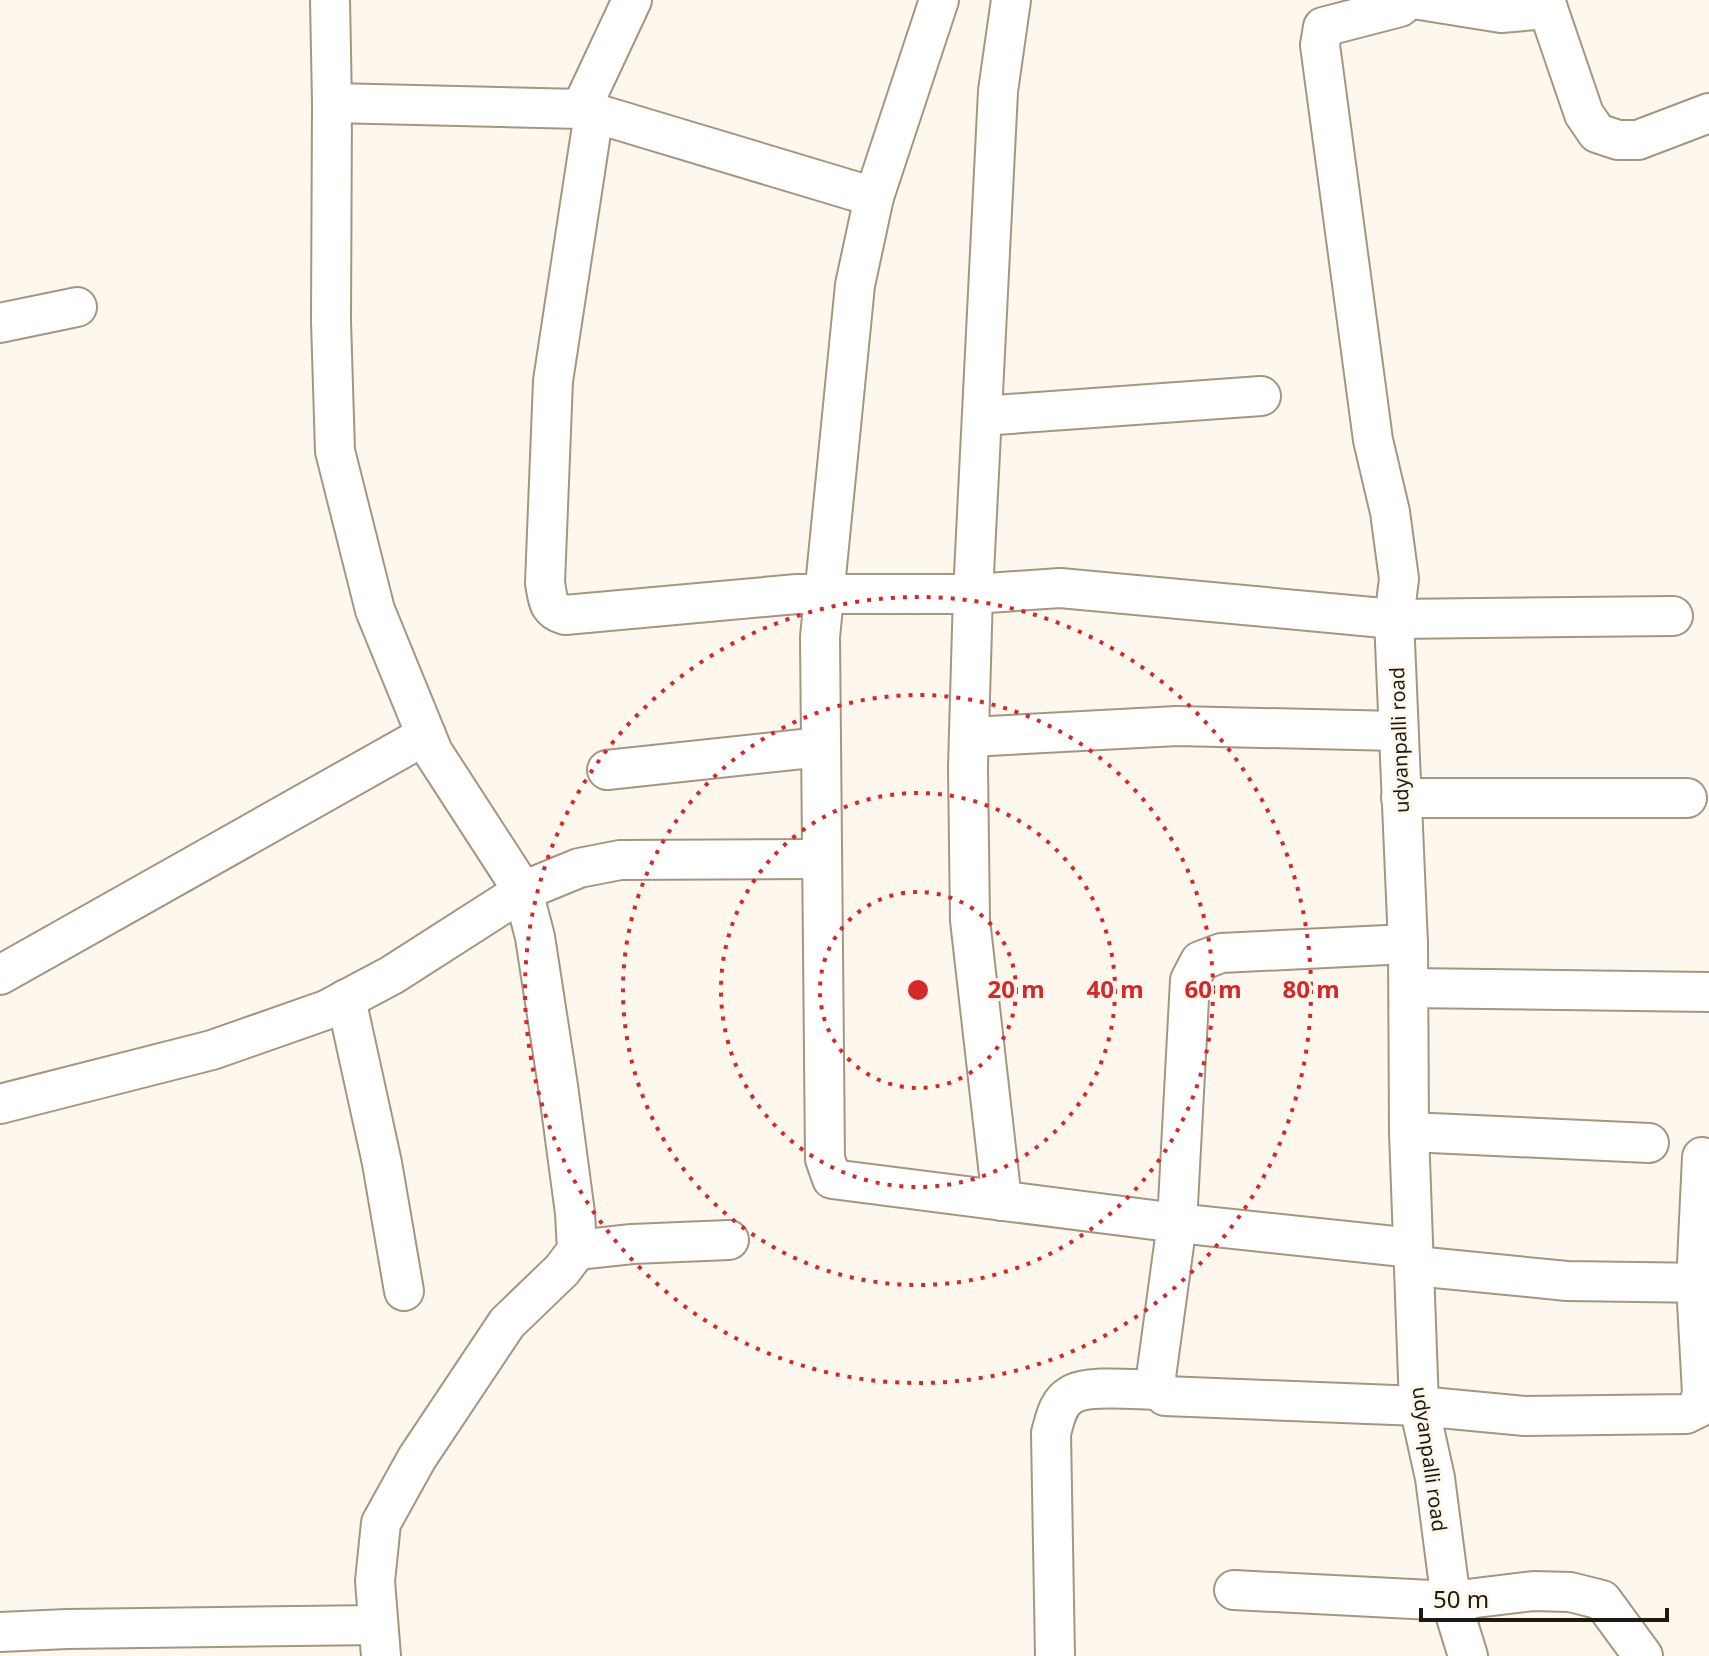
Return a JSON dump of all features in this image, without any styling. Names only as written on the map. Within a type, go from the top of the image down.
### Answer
[{"type":"street","points":[[0,1632],[380,1640],[375,1581],[381,1523],[417,1458],[507,1323],[562,1270],[577,1250],[558,1086],[535,937],[523,891],[433,752],[375,610],[335,451],[331,321],[330,0]]},
{"type":"street","points":[[632,0],[588,111],[553,381],[545,583],[549,606],[555,612],[565,615],[781,595],[973,594],[1060,588],[1394,619],[1673,616]]},
{"type":"street","points":[[939,0],[874,197],[855,285],[820,637],[825,1159],[832,1179],[1177,1223],[1567,1281],[1702,1283]]},
{"type":"street","points":[[1002,1201],[970,920],[969,737],[973,594],[998,91],[1011,0]]},
{"type":"street","name":"udyanpalli road","points":[[1408,0],[1400,7],[1316,14],[1373,440],[1390,512],[1399,579],[1394,619],[1408,944],[1409,1132],[1419,1406],[1435,1478],[1451,1601],[1468,1656]]},
{"type":"street","points":[[1420,0],[1501,13],[1546,5],[1584,114],[1597,133],[1618,140],[1638,140],[1709,113]]},
{"type":"street","points":[[332,103],[588,111],[874,197]]},
{"type":"street","points":[[0,323],[77,307]]},
{"type":"street","points":[[982,416],[1261,396]]},
{"type":"street","points":[[969,737],[1177,726],[1398,731]]},
{"type":"street","points":[[0,975],[426,735]]},
{"type":"street","points":[[607,770],[821,747]]},
{"type":"street","points":[[1401,798],[1687,798]]},
{"type":"street","points":[[0,1104],[212,1050],[326,1010],[392,975],[523,891],[579,868],[620,860],[822,859]]},
{"type":"street","points":[[1408,944],[1221,953],[1200,961],[1190,980],[1177,1223],[1156,1377],[1159,1390],[1165,1396],[1419,1406],[1525,1416],[1686,1414],[1698,1408],[1702,1393],[1702,1157]]},
{"type":"street","points":[[1409,988],[1709,992]]},
{"type":"street","points":[[346,999],[382,1163],[404,1291]]},
{"type":"street","points":[[1409,1132],[1649,1143]]},
{"type":"street","points":[[577,1250],[729,1240]]},
{"type":"street","points":[[1055,1656],[1051,1433],[1057,1410],[1070,1395],[1086,1390],[1159,1390]]},
{"type":"street","points":[[1234,1590],[1451,1601],[1534,1591],[1570,1592],[1602,1600],[1643,1656]]}]
